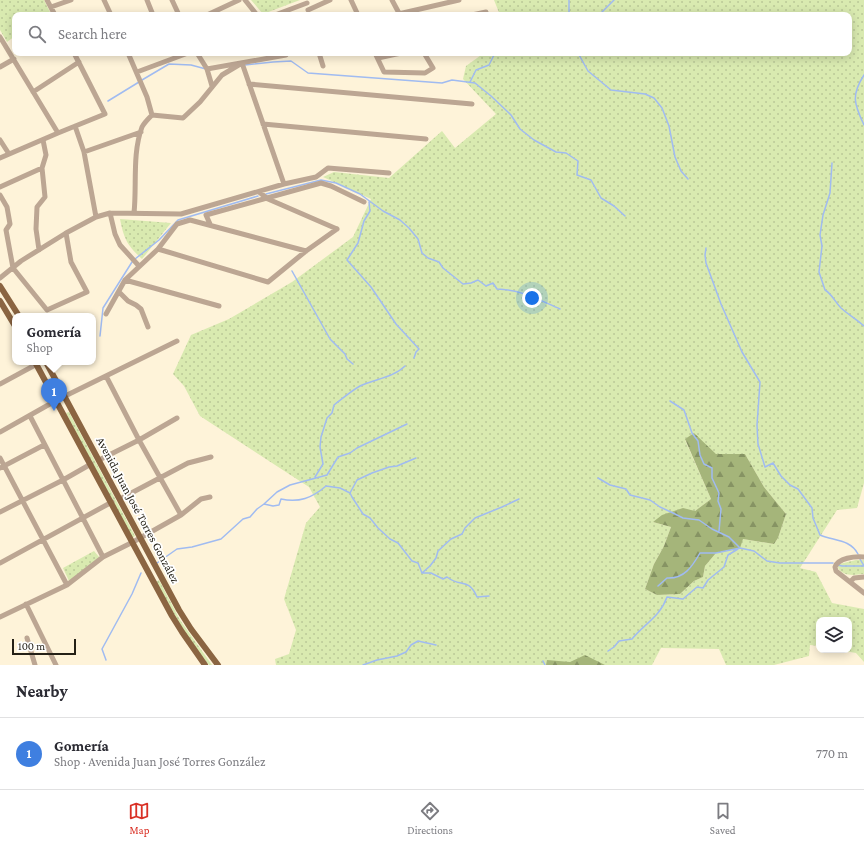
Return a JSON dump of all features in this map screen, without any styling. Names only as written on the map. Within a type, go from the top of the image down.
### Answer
[{"type":"main road","points":[[0,286],[16,313]]},
{"type":"main road","points":[[0,301],[12,321]]},
{"type":"main road","name":"Avenida Juan José Torres González","points":[[37,365],[182,632],[206,665]]},
{"type":"main road","name":"Avenida Juan José Torres González","points":[[48,365],[191,628],[218,665]]},
{"type":"main road","points":[[144,562],[152,557]]},
{"type":"street","points":[[48,0],[54,12]]},
{"type":"street","points":[[51,7],[71,0]]},
{"type":"street","points":[[104,0],[110,12]]},
{"type":"street","points":[[146,0],[152,12]]},
{"type":"street","points":[[172,0],[178,12]]},
{"type":"street","points":[[213,12],[239,0]]},
{"type":"street","points":[[245,0],[255,12]]},
{"type":"street","points":[[311,12],[330,0]]},
{"type":"street","points":[[351,0],[357,12]]},
{"type":"street","points":[[392,0],[396,12]]},
{"type":"street","points":[[409,12],[459,0]]},
{"type":"street","points":[[282,12],[306,1],[309,12]]},
{"type":"street","points":[[0,37],[12,56]]},
{"type":"street","points":[[12,56],[58,133]]},
{"type":"street","points":[[0,158],[105,114],[76,56]]},
{"type":"street","points":[[129,56],[147,97],[152,115]]},
{"type":"street","points":[[137,72],[179,56]]},
{"type":"street","points":[[199,56],[207,69],[212,86]]},
{"type":"street","points":[[207,69],[280,56]]},
{"type":"street","points":[[320,56],[323,66]]},
{"type":"street","points":[[377,56],[384,72],[425,73],[433,68],[426,56]]},
{"type":"street","points":[[0,67],[14,59]]},
{"type":"street","points":[[33,92],[79,62]]},
{"type":"street","points":[[152,115],[183,118],[200,102],[222,75],[242,63]]},
{"type":"street","points":[[242,63],[284,184]]},
{"type":"street","points":[[249,84],[472,104]]},
{"type":"street","points":[[134,213],[136,195],[135,162],[143,126],[152,115]]},
{"type":"street","points":[[263,124],[426,139]]},
{"type":"street","points":[[76,126],[84,152],[96,217]]},
{"type":"street","points":[[84,152],[141,132]]},
{"type":"street","points":[[0,140],[9,154]]},
{"type":"street","points":[[40,250],[36,230],[37,207],[45,197],[46,192],[42,168],[46,155],[43,140]]},
{"type":"street","points":[[0,187],[42,168]]},
{"type":"street","points":[[0,278],[66,233],[96,217],[110,213],[181,214],[284,184],[316,177],[328,168],[389,173]]},
{"type":"street","points":[[210,224],[206,215],[321,183],[331,186],[364,202]]},
{"type":"street","points":[[158,249],[268,282],[306,251],[337,229],[267,198],[259,192]]},
{"type":"street","points":[[0,194],[7,207],[10,224],[6,230],[13,268],[47,310],[87,292],[71,262],[66,233]]},
{"type":"street","points":[[110,213],[115,234],[120,245],[139,266]]},
{"type":"street","points":[[106,314],[125,280],[158,249],[177,224],[190,220],[210,224],[306,251]]},
{"type":"street","points":[[125,280],[219,306]]},
{"type":"street","points":[[119,292],[128,301],[141,309],[148,327]]},
{"type":"street","points":[[0,432],[57,400],[178,341]]},
{"type":"street","points":[[0,384],[33,365]]},
{"type":"street","points":[[106,376],[139,440],[181,515]]},
{"type":"street","points":[[30,416],[103,557]]},
{"type":"street","points":[[99,460],[139,440],[177,418]]},
{"type":"street","points":[[2,466],[44,444]]},
{"type":"street","points":[[120,499],[188,463],[211,457]]},
{"type":"street","points":[[0,458],[2,466],[24,500],[67,585]]},
{"type":"street","points":[[0,512],[91,464]]},
{"type":"street","points":[[0,617],[67,585],[103,557],[141,538],[181,515],[201,499],[210,497]]},
{"type":"street","points":[[0,562],[44,540],[112,502]]},
{"type":"street","points":[[864,557],[846,559],[836,564],[835,567],[836,571],[864,593]]},
{"type":"street","points":[[850,582],[854,578],[864,577]]},
{"type":"street","points":[[26,604],[56,665]]},
{"type":"street","points":[[27,638],[35,665]]},
{"type":"green space","points":[[0,0],[44,0],[50,12],[12,12],[12,38],[7,42],[0,30]]},
{"type":"green space","points":[[251,0],[300,0],[268,12],[261,12]]},
{"type":"green space","points":[[494,0],[864,0],[864,483],[857,508],[837,510],[800,568],[816,572],[832,603],[864,609],[864,662],[856,653],[852,652],[852,617],[816,617],[816,646],[810,645],[809,656],[774,665],[726,665],[719,649],[661,648],[652,665],[276,665],[275,659],[289,654],[296,630],[284,599],[306,523],[320,507],[309,487],[200,416],[184,386],[173,374],[191,335],[229,319],[292,282],[353,237],[371,199],[323,177],[334,172],[389,178],[442,131],[455,148],[496,114],[463,79],[466,66],[480,56],[852,56],[852,12],[499,12]],"holes":[[[685,440],[716,454],[745,454],[764,487],[786,514],[778,538],[774,544],[743,539],[723,551],[716,553],[705,566],[703,577],[694,581],[680,594],[657,595],[645,589],[654,564],[664,546],[671,527],[653,522],[695,511],[711,499]]]},
{"type":"green space","points":[[120,219],[171,223],[142,259],[127,241]]},
{"type":"green space","points":[[69,412],[135,536],[132,538],[66,413]]},
{"type":"green space","points":[[694,433],[716,454],[745,454],[764,487],[786,514],[778,538],[774,544],[743,539],[740,548],[716,553],[705,566],[703,577],[694,581],[680,594],[657,595],[645,589],[654,564],[664,546],[671,527],[653,522],[662,515],[683,508],[695,511],[711,499],[685,439]]},
{"type":"green space","points":[[94,551],[100,558],[69,581],[63,568]]},
{"type":"green space","points":[[856,560],[864,560],[864,574],[846,574],[838,568],[839,564]]},
{"type":"green space","points":[[159,580],[180,620],[212,665],[209,665],[188,638],[156,582]]},
{"type":"green space","points":[[585,655],[605,665],[546,665],[547,660],[570,662]]},
{"type":"waterway","points":[[569,0],[569,12]]},
{"type":"waterway","points":[[602,12],[614,0]]},
{"type":"waterway","points":[[470,82],[476,70],[489,65],[494,56]]},
{"type":"waterway","points":[[580,56],[588,71],[611,90],[645,94],[654,98],[662,108],[669,126],[675,157],[681,171],[688,179]]},
{"type":"waterway","points":[[245,65],[291,61],[308,73],[442,83],[452,80],[475,83],[511,115],[520,129],[534,140],[556,152],[566,153],[578,161],[577,175],[591,180],[601,198],[614,206],[625,216]]},
{"type":"waterway","points":[[142,80],[169,64],[191,65],[206,69]]},
{"type":"waterway","points":[[864,75],[857,88],[855,100],[864,125]]},
{"type":"waterway","points":[[108,101],[139,82]]},
{"type":"waterway","points":[[832,163],[830,193],[823,215],[820,235],[822,246],[819,272],[825,290],[841,308],[864,326]]},
{"type":"waterway","points":[[266,194],[321,180],[336,183],[360,194],[383,211],[400,220],[418,239],[422,253],[428,258],[439,262],[443,268],[463,284],[478,280],[486,286],[493,283],[497,289],[522,293],[560,309]]},
{"type":"waterway","points":[[135,259],[159,240],[178,220],[258,196]]},
{"type":"waterway","points":[[369,202],[370,211],[364,221],[358,243],[347,260],[371,287],[396,324],[419,349],[414,358]]},
{"type":"waterway","points":[[706,248],[706,263],[721,304],[742,352],[760,382],[757,425],[758,444],[765,467],[773,463],[781,476],[790,485],[798,489],[812,508],[813,518],[820,535],[846,543],[855,549],[858,554]]},
{"type":"waterway","points":[[100,336],[103,308],[132,262]]},
{"type":"waterway","points":[[292,271],[330,339],[353,364]]},
{"type":"waterway","points":[[315,477],[323,464],[320,447],[321,437],[327,418],[332,413],[334,405],[360,386],[389,376],[405,366]]},
{"type":"waterway","points":[[670,401],[684,410],[692,433],[698,441],[700,455],[704,464],[712,468],[712,478],[719,493],[718,501],[721,509],[719,531]]},
{"type":"waterway","points":[[264,504],[277,492],[290,485],[327,475],[338,457],[350,453],[357,448],[407,424]]},
{"type":"waterway","points":[[350,493],[357,480],[372,473],[397,466],[416,458]]},
{"type":"waterway","points":[[598,478],[610,485],[626,489],[630,495],[650,500],[660,507],[683,518],[699,520],[712,529],[729,537],[740,548]]},
{"type":"waterway","points":[[157,563],[177,549],[192,547],[221,539],[243,519],[250,517],[264,504],[273,506],[279,505],[281,499],[299,500],[316,494],[326,486],[340,488],[350,493],[363,514],[370,518],[390,539],[398,543],[412,561],[418,563],[422,573],[431,573],[443,579],[447,577],[456,582],[467,585],[474,591],[477,597],[489,596]]},
{"type":"waterway","points":[[422,573],[436,558],[438,551],[451,539],[462,534],[465,528],[475,518],[519,499]]},
{"type":"waterway","points":[[658,586],[667,578],[673,578],[687,571],[700,553],[716,553],[740,548],[754,551],[767,561],[780,563],[833,563]]},
{"type":"waterway","points":[[608,651],[619,641],[632,639],[656,615],[667,597],[683,599],[697,587],[703,588],[708,580],[724,567],[728,555],[738,549]]},
{"type":"waterway","points":[[860,559],[864,566]]},
{"type":"waterway","points":[[838,565],[864,566]]},
{"type":"waterway","points":[[106,660],[102,649],[132,594],[141,573]]},
{"type":"waterway","points":[[363,665],[377,660],[397,656],[406,652],[411,645],[418,641],[436,645]]},
{"type":"waterway","points":[[543,661],[545,665]]},
{"type":"place","name":"Gomería","points":[[54,411]]}]
